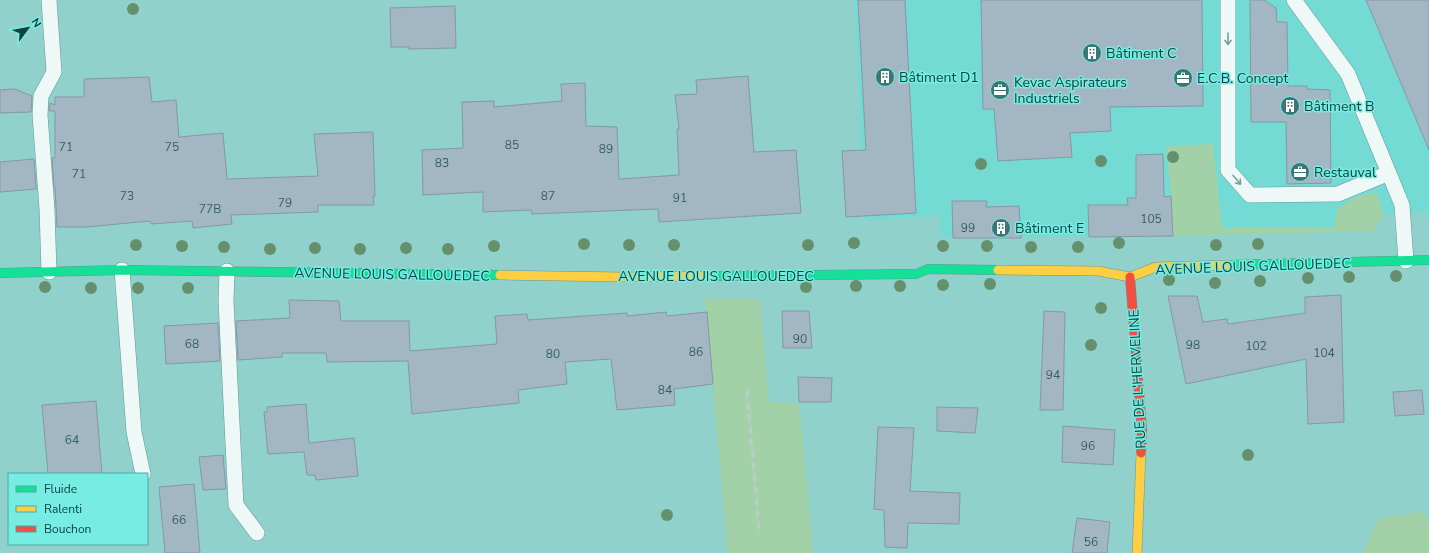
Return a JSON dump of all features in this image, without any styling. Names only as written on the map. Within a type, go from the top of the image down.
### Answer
[{"type":"main road","name":"AVENUE LOUIS GALLOUEDEC","points":[[0,272],[122,270],[624,277],[916,274],[928,269],[944,269],[1098,271],[1130,277],[1156,267],[1429,260]]},
{"type":"main road","name":"RUE DE L'HERVELINE","points":[[1130,277],[1142,430],[1137,553]]},
{"type":"lane","points":[[49,0],[54,72],[41,96],[40,115],[47,209],[49,272]]},
{"type":"lane","points":[[1228,0],[1228,170],[1250,195],[1338,194],[1389,173]]},
{"type":"lane","points":[[1294,0],[1348,74],[1402,205],[1406,261]]},
{"type":"lane","points":[[122,270],[134,432],[143,473]]},
{"type":"lane","points":[[227,271],[226,301],[236,505],[257,533]]},
{"type":"shaded area","points":[[854,0],[1429,0],[1429,219],[1424,212],[1384,214],[1373,231],[1173,236],[941,237],[940,216],[865,220]]},
{"type":"green space","points":[[1213,144],[1222,228],[1334,228],[1337,210],[1356,197],[1365,194],[1377,193],[1384,214],[1373,231],[1173,236],[1166,146]]},
{"type":"green space","points":[[705,299],[760,299],[769,402],[799,404],[813,553],[728,553]]},
{"type":"green space","points":[[1422,512],[1429,519],[1429,553],[1363,553],[1378,519]]},
{"type":"building","points":[[858,0],[905,0],[916,213],[846,217],[842,151],[866,150]]},
{"type":"building","name":"Bâtiment C","points":[[981,0],[1202,0],[1203,106],[1110,107],[1111,131],[1070,133],[1072,157],[998,161],[994,109],[983,109]]},
{"type":"building","name":"Bâtiment B","points":[[1250,0],[1264,0],[1276,8],[1277,22],[1287,22],[1288,86],[1307,86],[1307,89],[1330,90],[1331,183],[1287,184],[1286,122],[1251,122]]},
{"type":"building","points":[[1366,0],[1429,0],[1429,150]]},
{"type":"building","points":[[455,6],[456,48],[409,49],[409,47],[391,47],[390,8]]},
{"type":"building","points":[[748,76],[754,152],[796,150],[801,213],[659,222],[658,209],[532,214],[531,210],[483,212],[483,192],[423,195],[422,150],[463,148],[462,102],[494,101],[494,107],[562,101],[561,84],[585,83],[586,126],[617,127],[619,179],[679,175],[677,129],[679,129],[675,95],[697,94],[696,80]]},
{"type":"building","points":[[149,77],[152,102],[176,100],[179,137],[223,133],[227,179],[318,176],[314,134],[373,132],[374,205],[318,205],[318,212],[231,215],[232,224],[193,228],[192,221],[151,224],[150,221],[87,227],[57,227],[52,158],[55,158],[55,111],[49,111],[50,103],[55,105],[55,97],[84,97],[84,79]]},
{"type":"building","points":[[15,89],[32,96],[31,112],[0,113],[0,90]]},
{"type":"building","points":[[1163,154],[1164,197],[1171,196],[1173,236],[1089,237],[1088,205],[1128,205],[1127,198],[1136,198],[1136,155]]},
{"type":"building","points":[[34,159],[36,189],[0,192],[0,162]]},
{"type":"building","name":"Bâtiment E","points":[[952,201],[987,201],[986,207],[1019,206],[1021,238],[953,238]]},
{"type":"building","points":[[1341,295],[1344,422],[1308,424],[1306,359],[1186,384],[1168,296],[1197,296],[1203,322],[1227,319],[1228,324],[1305,313],[1305,297]]},
{"type":"building","points":[[289,300],[339,301],[341,321],[409,321],[410,351],[497,344],[495,316],[527,314],[528,320],[627,313],[627,316],[666,312],[667,316],[707,312],[713,384],[674,389],[675,405],[617,410],[611,359],[565,362],[567,384],[518,390],[519,403],[412,414],[408,361],[327,362],[326,353],[282,353],[282,357],[238,360],[236,321],[290,318]]},
{"type":"building","points":[[782,311],[809,311],[812,348],[783,348]]},
{"type":"building","points":[[1044,311],[1065,312],[1063,410],[1040,410]]},
{"type":"building","points":[[218,323],[220,361],[166,364],[164,326]]},
{"type":"building","points":[[798,377],[832,378],[831,402],[799,402]]},
{"type":"building","points":[[1422,390],[1424,414],[1395,416],[1393,392]]},
{"type":"building","points":[[96,401],[102,473],[48,473],[42,405]]},
{"type":"building","points":[[306,404],[309,443],[354,438],[358,476],[316,480],[315,475],[307,475],[304,452],[268,454],[264,412],[267,412],[267,407]]},
{"type":"building","points":[[937,407],[978,408],[975,433],[937,431]]},
{"type":"building","points":[[1063,426],[1115,430],[1113,465],[1062,462]]},
{"type":"building","points":[[878,427],[914,428],[910,491],[960,493],[959,524],[908,523],[907,548],[885,547],[884,510],[874,509]]},
{"type":"building","points":[[223,455],[226,489],[203,490],[199,457]]},
{"type":"building","points":[[194,484],[200,553],[165,553],[159,487]]},
{"type":"building","points":[[1077,518],[1110,522],[1107,553],[1072,553]]},
{"type":"railway","points":[[747,390],[759,531]]},
{"type":"traffic: fast","points":[[1229,265],[1429,260]]},
{"type":"traffic: fast","points":[[710,276],[916,274],[928,269],[998,270]]},
{"type":"traffic: fast","points":[[0,273],[122,270],[500,275]]},
{"type":"traffic: slow","points":[[998,270],[1098,271],[1130,277],[1156,267],[1229,265]]},
{"type":"traffic: slow","points":[[500,275],[624,277],[710,276]]},
{"type":"traffic: slow","points":[[1137,553],[1141,453]]},
{"type":"traffic: jam","points":[[1130,277],[1142,430],[1141,453]]},
{"type":"place","name":"Bâtiment C","points":[[1092,53]]},
{"type":"place","name":"Bâtiment D1","points":[[885,77]]},
{"type":"place","name":"E.C.B. Concept","points":[[1183,78]]},
{"type":"place","name":"Kevac Aspirateurs Industriels","points":[[1000,90]]},
{"type":"place","name":"Bâtiment B","points":[[1290,106]]},
{"type":"place","name":"Restauval","points":[[1300,172]]},
{"type":"place","name":"Bâtiment E","points":[[1001,228]]}]
